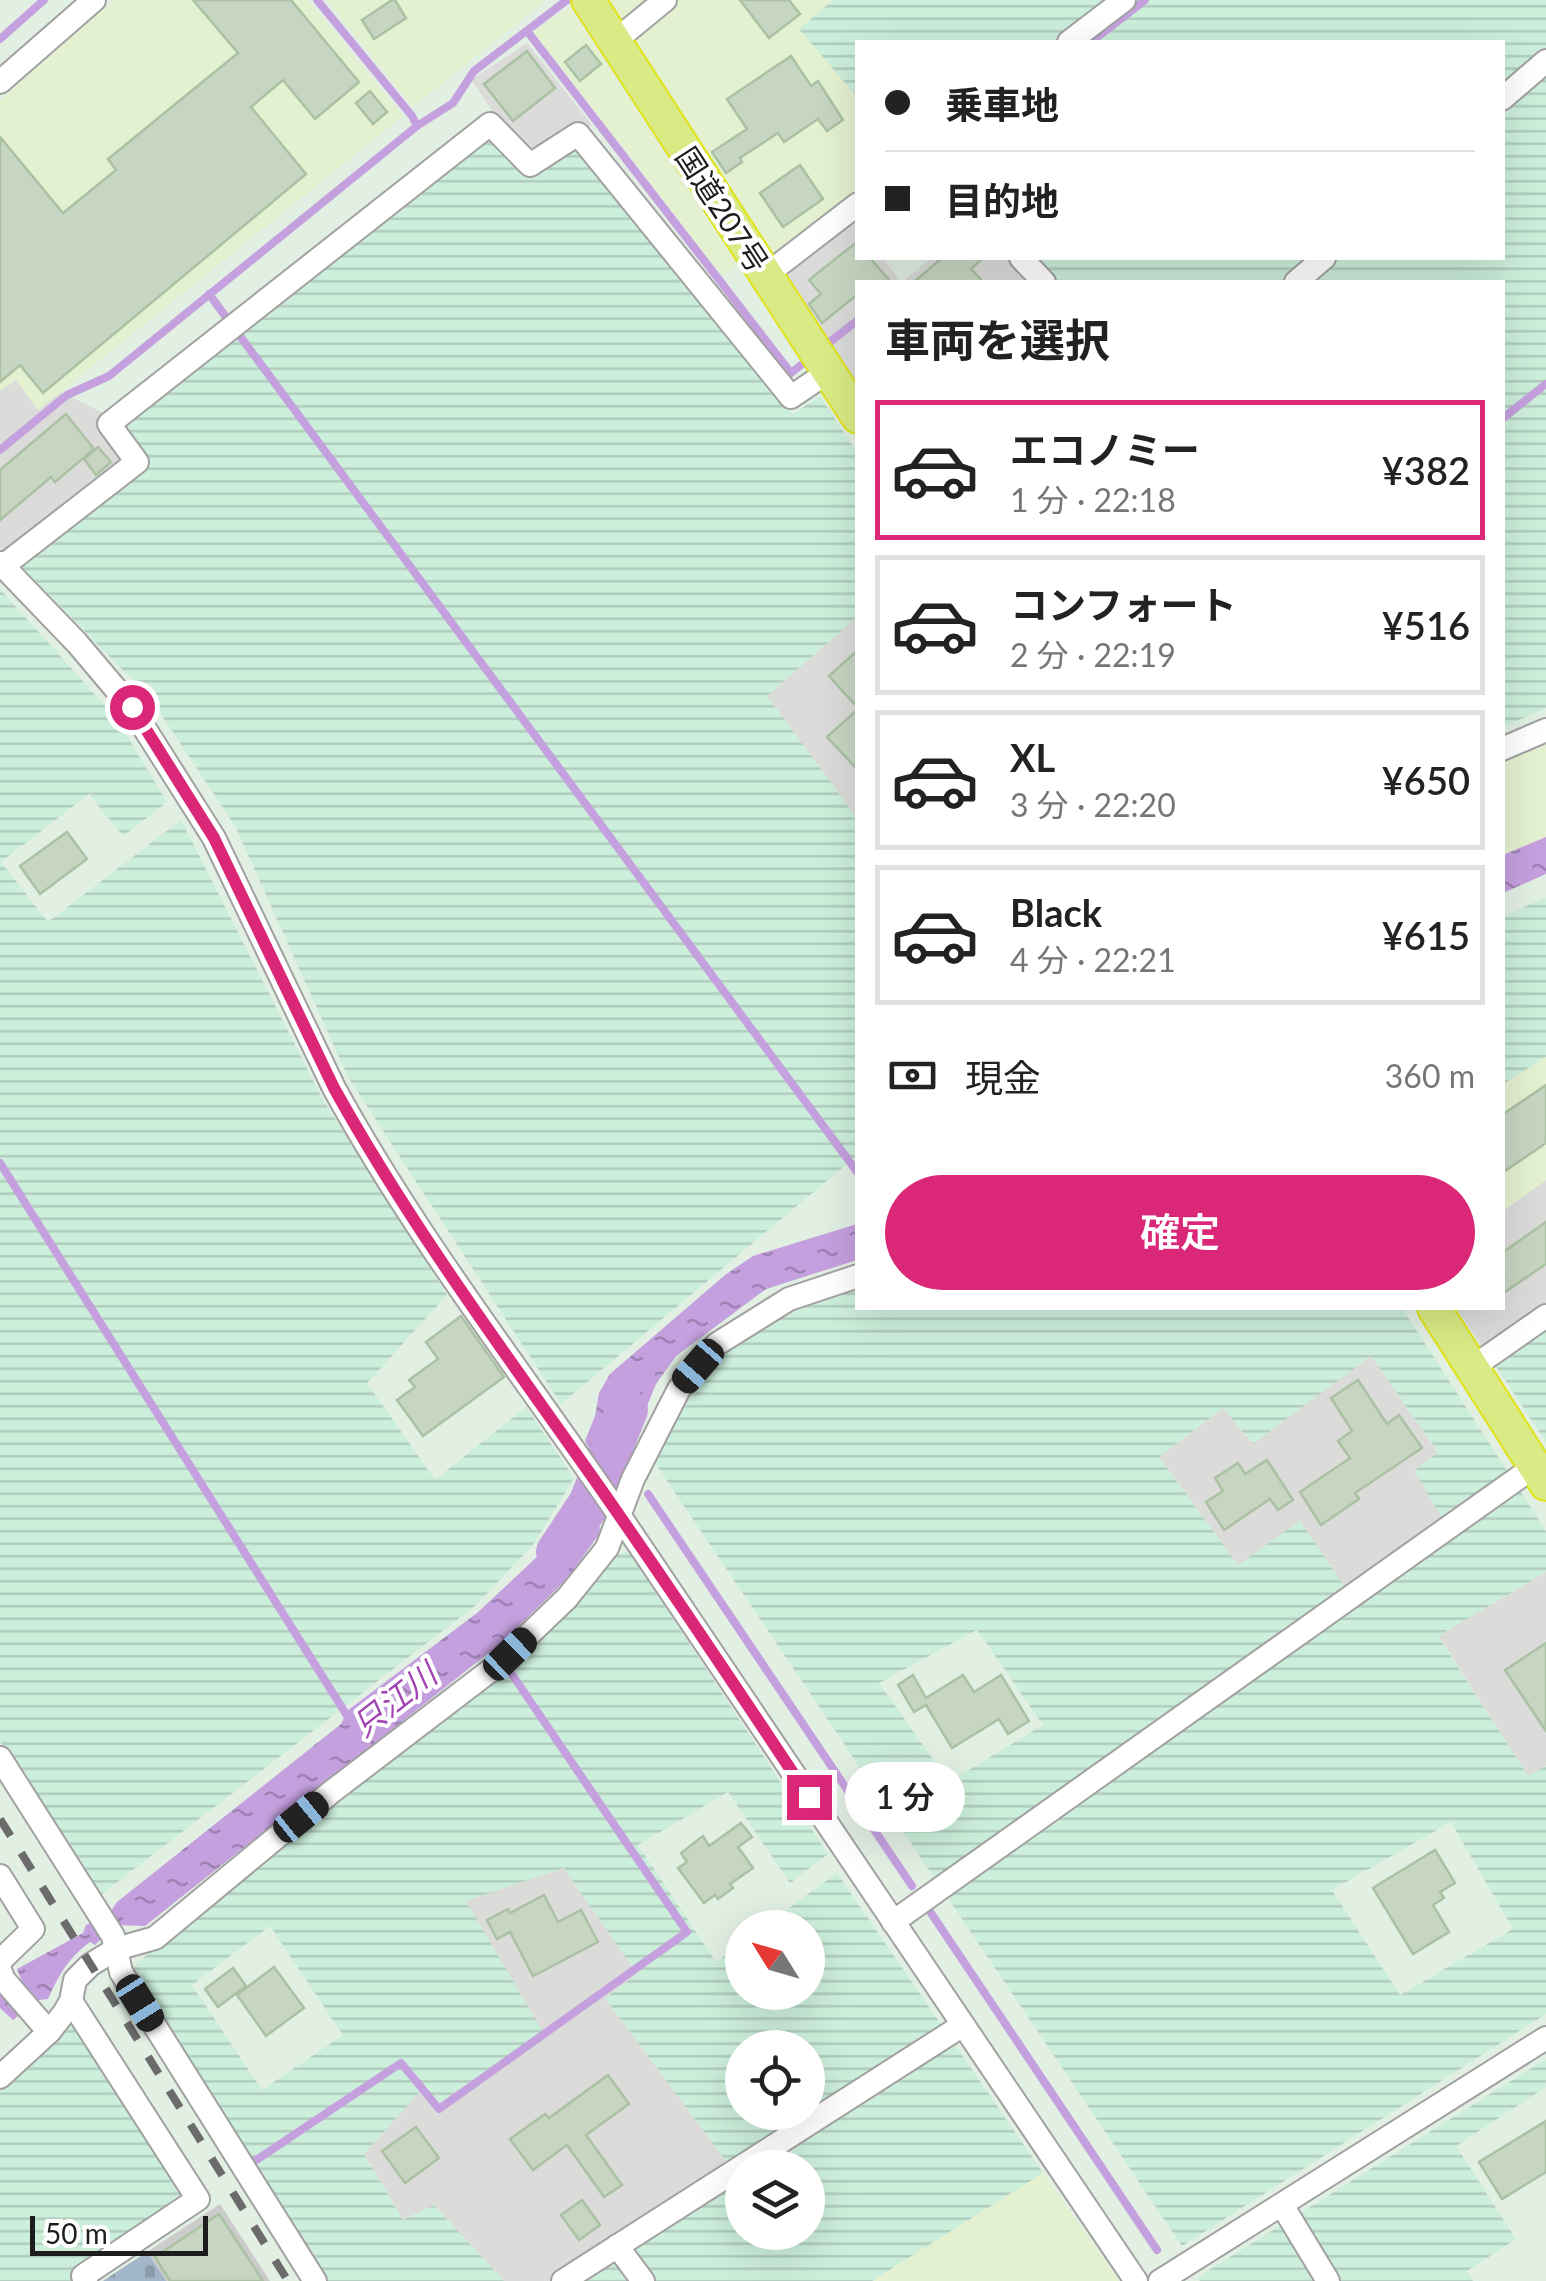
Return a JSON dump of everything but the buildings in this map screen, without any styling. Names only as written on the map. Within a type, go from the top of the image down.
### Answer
[{"type":"highway","name":"国道207号","points":[[588,0],[855,412]]},
{"type":"highway","points":[[1435,1310],[1540,1475]]},
{"type":"street","points":[[0,82],[94,0]]},
{"type":"street","points":[[614,41],[665,0]]},
{"type":"street","points":[[1072,40],[1124,0]]},
{"type":"street","points":[[1505,97],[1546,61]]},
{"type":"street","points":[[821,361],[790,397],[578,134],[530,165],[490,124],[110,424],[137,462],[2,564],[132,707],[214,838],[354,1126],[1136,2281]]},
{"type":"street","points":[[766,275],[855,206]]},
{"type":"street","points":[[1022,260],[1042,280]]},
{"type":"street","points":[[1298,280],[1322,260]]},
{"type":"street","points":[[1505,748],[1546,730]]},
{"type":"street","points":[[0,2078],[49,2032],[71,2001],[75,1980],[114,1942],[155,1938],[330,1793],[502,1660],[567,1598],[607,1548],[633,1479],[678,1388],[717,1344],[789,1299],[855,1277]]},
{"type":"street","points":[[1473,1367],[1546,1316]]},
{"type":"street","points":[[893,1922],[1540,1475]]},
{"type":"street","points":[[0,1758],[100,1914],[114,1942],[121,1972],[315,2281]]},
{"type":"street","points":[[0,1876],[32,1928],[1,1970],[49,2032]]},
{"type":"street","points":[[71,2001],[198,2199],[83,2276],[86,2281]]},
{"type":"street","points":[[562,2281],[963,2024]]},
{"type":"street","points":[[1160,2281],[1546,2038]]},
{"type":"street","points":[[1282,2206],[1328,2281]]},
{"type":"street","points":[[618,2246],[642,2281]]},
{"type":"shaded area","points":[[114,0],[308,0],[403,116],[38,410],[16,380],[0,391],[0,100]]},
{"type":"shaded area","points":[[327,0],[546,0],[413,107]]},
{"type":"shaded area","points":[[606,0],[833,0],[799,29],[855,95],[855,200],[776,258]]},
{"type":"shaded area","points":[[833,0],[1546,0],[1546,708],[1505,726],[1505,280],[1052,280],[1034,260],[1505,260],[1505,40],[855,40],[855,95],[799,29]]},
{"type":"shaded area","points":[[569,7],[737,265],[722,276],[534,32]]},
{"type":"shaded area","points":[[527,43],[592,125],[529,162],[471,80]]},
{"type":"shaded area","points":[[490,133],[527,172],[577,146],[793,414],[820,396],[855,449],[855,619],[767,696],[855,815],[855,1159],[561,1404],[348,1077],[235,826],[151,699],[20,565],[146,460],[124,423]]},
{"type":"shaded area","points":[[843,210],[855,225],[855,260],[884,260],[900,280],[855,280],[855,383],[776,258]]},
{"type":"shaded area","points":[[929,260],[1034,260],[1052,280],[904,280]]},
{"type":"shaded area","points":[[15,379],[38,410],[61,392],[124,423],[147,460],[20,565],[0,548],[0,391]]},
{"type":"shaded area","points":[[0,589],[116,718],[167,802],[123,836],[89,794],[1,862],[48,922],[181,820],[322,1098],[447,1295],[367,1383],[435,1480],[526,1407],[574,1478],[533,1545],[476,1605],[98,1897],[0,1742]]},
{"type":"shaded area","points":[[855,619],[855,815],[767,696]]},
{"type":"shaded area","points":[[1546,744],[1546,842],[1505,860],[1505,762]]},
{"type":"shaded area","points":[[1546,897],[1546,1057],[1505,1083],[1505,916]]},
{"type":"shaded area","points":[[1546,1057],[1546,1180],[1505,1210],[1505,1081]]},
{"type":"shaded area","points":[[1546,1180],[1546,1329],[1495,1365],[1457,1310],[1505,1310],[1505,1210]]},
{"type":"shaded area","points":[[855,1286],[855,1310],[1403,1310],[1546,1531],[1546,1572],[1438,1636],[1528,1776],[1546,1766],[1546,2014],[1182,2246],[653,1460],[685,1396],[722,1351],[789,1308]],"holes":[[[1371,1356],[1438,1452],[1414,1471],[1443,1519],[1346,1589],[1300,1521],[1238,1565],[1159,1457],[1223,1408],[1253,1444]],[[977,1630],[1043,1725],[949,1782],[879,1683]],[[1451,1822],[1513,1929],[1400,1995],[1332,1890]]]},
{"type":"shaded area","points":[[1546,1329],[1546,1442],[1495,1365]]},
{"type":"shaded area","points":[[1371,1355],[1438,1453],[1443,1519],[1346,1589],[1238,1565],[1159,1457],[1224,1407],[1253,1443]]},
{"type":"shaded area","points":[[629,1552],[828,1854],[790,1883],[728,1792],[638,1845],[716,1962],[725,1955],[725,2010],[825,2010],[825,1910],[786,1910],[837,1873],[1043,2173],[872,2281],[578,2281],[725,2184],[725,2250],[825,2250],[825,2150],[725,2150],[725,2160],[605,1998],[637,1974],[564,1868],[466,1901],[543,2032],[439,2103],[424,2087],[364,2154],[403,2220],[434,2205],[504,2281],[323,2281],[131,1968],[613,1555]],"holes":[[[270,1926],[343,2035],[262,2090],[192,1985]]]},
{"type":"shaded area","points":[[1546,1572],[1546,1766],[1528,1776],[1438,1635]]},
{"type":"shaded area","points":[[565,1868],[637,1974],[605,1998],[725,2160],[725,2184],[578,2281],[504,2281],[434,2205],[403,2220],[364,2154],[424,2087],[465,1900]]},
{"type":"shaded area","points":[[77,2020],[189,2196],[71,2275],[75,2281],[0,2281],[0,2091]]},
{"type":"shaded area","points":[[1546,2059],[1546,2087],[1456,2146],[1516,2239],[1467,2271],[1473,2281],[1200,2281],[1198,2277]]},
{"type":"shaded area","points":[[1043,2173],[1119,2281],[874,2280]]},
{"type":"shaded area","points":[[220,2204],[270,2281],[103,2281]]},
{"type":"green space","points":[[147,2252],[166,2281],[103,2281]]},
{"type":"water","points":[[1546,837],[1546,874],[1505,892],[1505,854]]},
{"type":"water","points":[[855,1225],[855,1261],[766,1289],[676,1356],[656,1384],[624,1463],[606,1461],[592,1452],[585,1441],[599,1393],[610,1374],[725,1275],[753,1256]]},
{"type":"water","points":[[575,1503],[598,1507],[600,1533],[566,1580],[501,1643],[145,1926],[116,1925],[95,1945],[90,1942],[65,1968],[48,1999],[39,2000],[13,2020],[0,2008],[0,1993],[21,1979],[17,1969],[83,1933],[86,1925],[107,1917],[117,1902],[341,1724],[347,1711],[477,1613],[538,1556]]},
{"type":"waterway","points":[[0,39],[44,0]]},
{"type":"waterway","points":[[0,450],[67,395],[109,376],[417,126],[317,0]]},
{"type":"waterway","points":[[417,126],[453,103],[474,71],[567,0]]},
{"type":"waterway","points":[[1094,40],[1145,0]]},
{"type":"waterway","points":[[527,31],[791,373],[811,357]]},
{"type":"waterway","points":[[209,294],[855,1169]]},
{"type":"waterway","points":[[822,348],[855,322]]},
{"type":"waterway","points":[[1505,417],[1546,384]]},
{"type":"waterway","points":[[0,1163],[351,1722]]},
{"type":"waterway","name":"只江川","points":[[557,1552],[589,1504],[627,1410]]},
{"type":"waterway","points":[[648,1494],[912,1886]]},
{"type":"waterway","points":[[255,2161],[401,2063],[439,2109],[687,1932],[490,1642]]},
{"type":"waterway","points":[[931,1913],[1157,2250]]},
{"type":"railway","points":[[0,1819],[288,2281]]},
{"type":"route","points":[[132,707],[214,838],[354,1126],[809,1797]]}]
